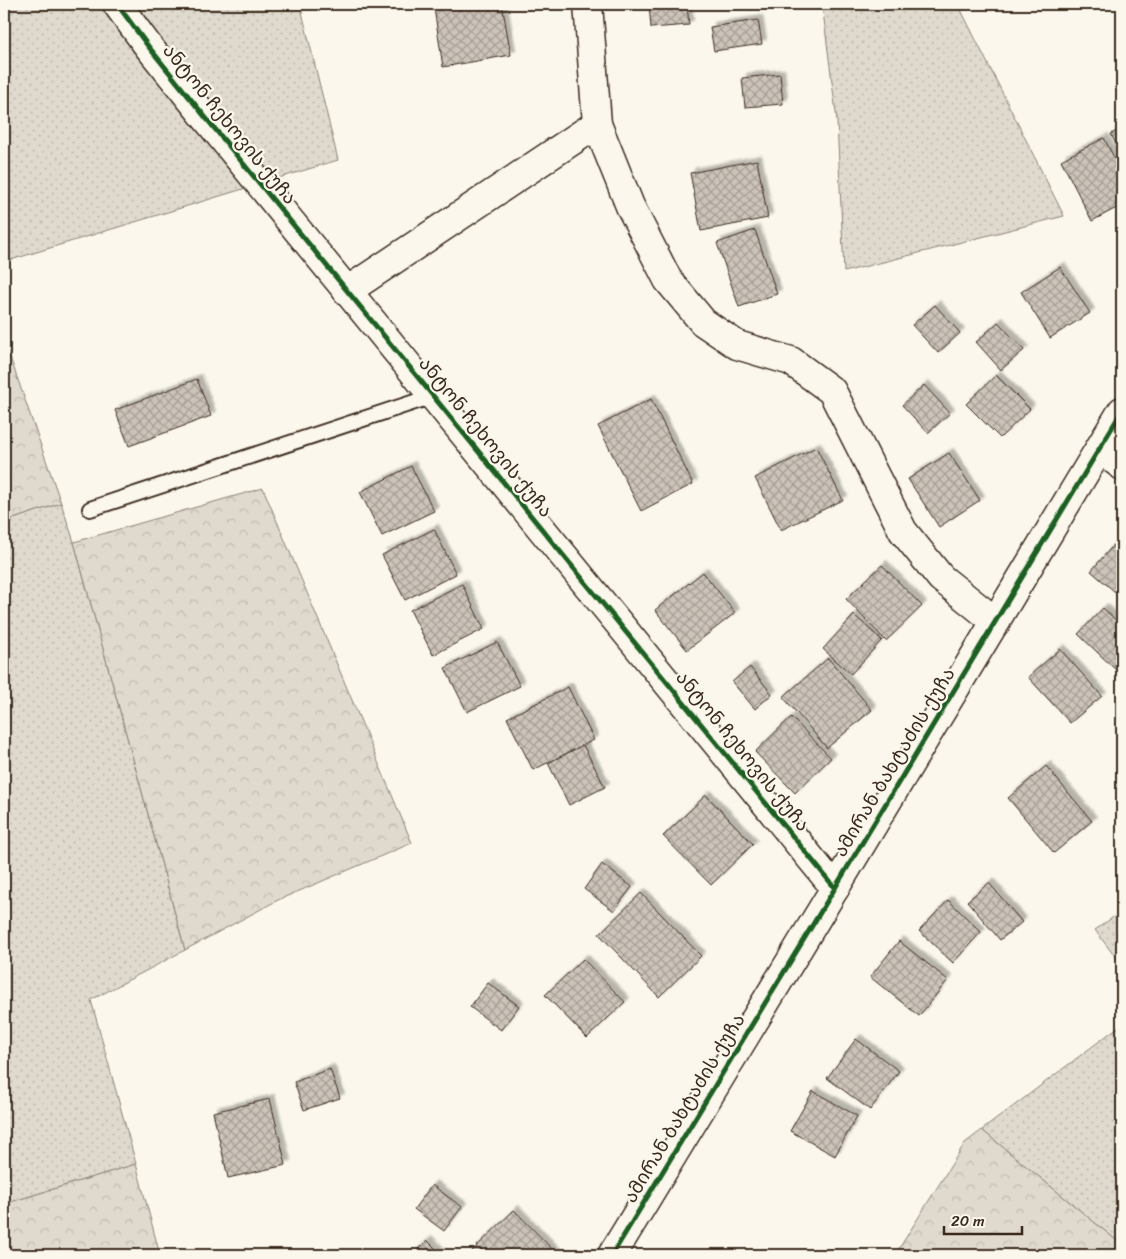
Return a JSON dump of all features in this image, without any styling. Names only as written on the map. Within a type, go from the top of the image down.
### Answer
[{"type":"street","name":"ანტონ ჩეხოვის ქუჩა","points":[[117,4],[148,46],[835,888]]},
{"type":"street","points":[[588,4],[597,124],[630,206],[668,280],[703,322],[737,345],[791,361],[832,392],[903,531],[941,578],[996,622]]},
{"type":"street","points":[[347,291],[597,124]]},
{"type":"street","name":"ამირან ბახტაძის ქუჩა","points":[[612,1255],[1122,411]]},
{"type":"street","points":[[1100,449],[1122,466]]},
{"type":"lane","points":[[90,509],[433,396]]},
{"type":"green space","points":[[4,4],[300,4],[338,160],[4,262]]},
{"type":"green space","points":[[822,4],[958,4],[1064,216],[844,272],[837,121]]},
{"type":"green space","points":[[4,340],[61,503],[4,522]]},
{"type":"green space","points":[[263,488],[412,843],[278,900],[185,950],[74,542]]},
{"type":"green space","points":[[61,503],[74,542],[185,950],[91,1000],[136,1164],[4,1204],[4,522]]},
{"type":"green space","points":[[1122,911],[1122,966],[1095,930]]},
{"type":"green space","points":[[1122,1024],[1122,1245],[982,1130]]},
{"type":"green space","points":[[982,1130],[1122,1245],[1122,1255],[895,1255],[965,1143]]},
{"type":"green space","points":[[136,1164],[160,1255],[4,1255],[4,1204]]},
{"type":"building","points":[[462,4],[502,4],[511,55],[443,67],[434,8]]},
{"type":"building","points":[[649,4],[687,4],[689,25],[651,28]]},
{"type":"building","points":[[758,20],[762,44],[714,51],[710,27]]},
{"type":"building","points":[[780,74],[783,104],[745,107],[742,78]]},
{"type":"building","points":[[1122,128],[1122,156],[1111,134]]},
{"type":"building","points":[[1104,138],[1122,173],[1122,205],[1092,221],[1061,160]]},
{"type":"building","points":[[757,160],[768,218],[701,231],[690,173]]},
{"type":"building","points":[[755,230],[777,294],[739,307],[717,243]]},
{"type":"building","points":[[1060,267],[1090,313],[1050,338],[1021,292]]},
{"type":"building","points":[[935,305],[960,333],[938,353],[912,325]]},
{"type":"building","points":[[998,322],[1024,350],[1001,370],[976,342]]},
{"type":"building","points":[[996,375],[1030,409],[1000,438],[966,404]]},
{"type":"building","points":[[197,379],[211,416],[129,446],[115,410]]},
{"type":"building","points":[[924,385],[950,413],[928,433],[902,405]]},
{"type":"building","points":[[651,399],[693,484],[641,511],[598,426]]},
{"type":"building","points":[[816,447],[843,500],[781,530],[755,478]]},
{"type":"building","points":[[949,453],[980,500],[939,527],[908,479]]},
{"type":"building","points":[[411,466],[434,511],[382,536],[360,492]]},
{"type":"building","points":[[434,529],[456,574],[405,600],[382,555]]},
{"type":"building","points":[[1122,535],[1122,598],[1091,571]]},
{"type":"building","points":[[882,565],[922,606],[886,641],[846,599]]},
{"type":"building","points":[[703,572],[735,613],[687,650],[655,610]]},
{"type":"building","points":[[462,584],[484,629],[433,655],[410,610]]},
{"type":"building","points":[[1103,608],[1122,626],[1122,665],[1117,671],[1078,634]]},
{"type":"building","points":[[854,615],[882,640],[851,674],[823,649]]},
{"type":"building","points":[[497,642],[520,686],[467,712],[445,668]]},
{"type":"building","points":[[1060,649],[1102,696],[1070,723],[1028,677]]},
{"type":"building","points":[[828,658],[872,710],[827,748],[783,697]]},
{"type":"building","points":[[750,667],[772,694],[755,709],[732,682]]},
{"type":"building","points":[[568,687],[594,740],[533,770],[507,718]]},
{"type":"building","points":[[791,717],[831,758],[795,793],[755,752]]},
{"type":"building","points":[[583,745],[605,787],[569,805],[548,763]]},
{"type":"building","points":[[1046,766],[1092,821],[1054,853],[1008,798]]},
{"type":"building","points":[[706,795],[753,844],[711,885],[663,836]]},
{"type":"building","points":[[602,864],[632,887],[614,911],[584,889]]},
{"type":"building","points":[[989,883],[1022,922],[1000,940],[967,901]]},
{"type":"building","points":[[641,893],[701,956],[659,997],[599,934]]},
{"type":"building","points":[[948,900],[981,932],[953,963],[919,931]]},
{"type":"building","points":[[899,941],[948,980],[919,1016],[870,977]]},
{"type":"building","points":[[583,959],[625,1002],[587,1038],[545,995]]},
{"type":"building","points":[[488,983],[519,1006],[501,1030],[470,1007]]},
{"type":"building","points":[[856,1039],[899,1071],[870,1110],[827,1078]]},
{"type":"building","points":[[330,1069],[340,1098],[304,1110],[294,1082]]},
{"type":"building","points":[[813,1091],[857,1116],[835,1156],[790,1131]]},
{"type":"building","points":[[270,1099],[286,1165],[228,1178],[213,1112]]},
{"type":"building","points":[[432,1185],[462,1207],[444,1231],[414,1209]]},
{"type":"building","points":[[514,1210],[558,1255],[475,1255],[472,1251]]},
{"type":"building","points":[[427,1240],[442,1255],[412,1255]]},
{"type":"cycle path","points":[[117,4],[206,118],[835,888]]},
{"type":"cycle path","points":[[612,1255],[1122,411]]}]
